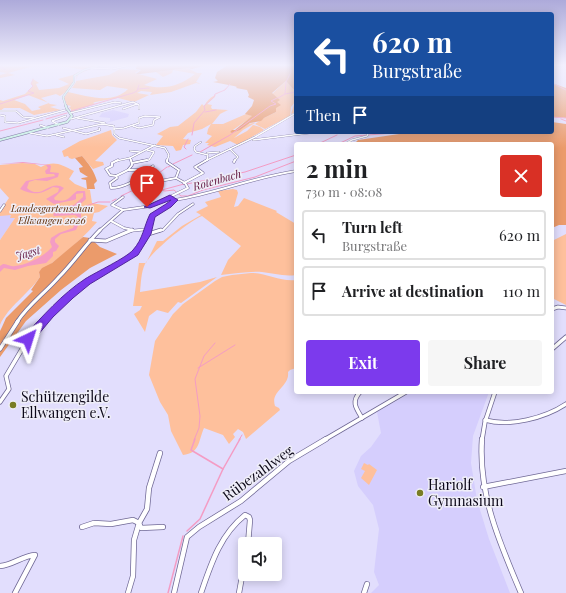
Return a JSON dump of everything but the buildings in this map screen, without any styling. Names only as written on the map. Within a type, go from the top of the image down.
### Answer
[{"type":"street","points":[[65,93],[63,99],[71,119]]},
{"type":"street","points":[[70,114],[115,102],[123,104]]},
{"type":"street","points":[[0,140],[59,125],[71,119],[123,104],[133,102],[137,104]]},
{"type":"street","points":[[123,109],[137,104]]},
{"type":"street","points":[[137,104],[139,105],[139,109]]},
{"type":"street","points":[[1,123],[18,123],[67,110]]},
{"type":"street","points":[[0,111],[16,111],[23,117],[36,118]]},
{"type":"street","points":[[185,184],[203,174],[203,171],[195,167],[249,140],[294,113]]},
{"type":"street","points":[[0,115],[5,116],[5,122]]},
{"type":"street","points":[[114,129],[133,126],[139,123],[140,118],[156,115],[160,117],[154,120],[153,125],[139,128],[133,126]]},
{"type":"street","points":[[59,125],[51,122],[66,116]]},
{"type":"street","points":[[76,118],[98,121],[114,126],[114,134],[118,138],[161,147],[167,151],[169,155],[167,162],[179,170],[176,178]]},
{"type":"street","points":[[30,133],[47,136],[106,124]]},
{"type":"street","points":[[40,125],[48,128]]},
{"type":"street","points":[[63,128],[78,135],[100,130],[99,128]]},
{"type":"street","points":[[249,140],[281,135],[306,134]]},
{"type":"street","points":[[348,142],[367,134]]},
{"type":"street","points":[[54,135],[64,137]]},
{"type":"street","points":[[201,142],[194,147],[196,152],[209,154],[234,147]]},
{"type":"street","points":[[147,170],[128,170],[116,176],[110,175],[106,169],[112,166],[112,163],[121,159],[130,158],[155,145]]},
{"type":"street","points":[[230,149],[238,157],[234,162]]},
{"type":"street","points":[[132,163],[149,160],[154,152],[147,150]]},
{"type":"street","points":[[130,151],[140,152]]},
{"type":"street","points":[[206,161],[209,154]]},
{"type":"street","points":[[116,155],[121,159]]},
{"type":"street","points":[[130,158],[132,163]]},
{"type":"street","points":[[128,170],[132,163]]},
{"type":"street","points":[[116,176],[117,178],[110,183],[111,188],[118,188],[136,179],[153,166]]},
{"type":"street","points":[[0,402],[9,389],[6,376],[17,356],[39,326],[87,282],[135,253],[148,234],[153,214],[169,206],[175,200],[196,196],[274,174],[294,171]]},
{"type":"street","points":[[0,349],[23,313],[60,277],[90,240],[117,214],[123,210],[147,207],[187,189],[185,184],[176,178],[160,181],[153,180]]},
{"type":"street","points":[[123,197],[112,204],[123,210]]},
{"type":"street","points":[[170,197],[175,200]]},
{"type":"street","points":[[148,234],[163,230],[178,214],[193,204]]},
{"type":"street","points":[[0,211],[4,205]]},
{"type":"street","points":[[111,221],[119,226],[133,230],[149,230]]},
{"type":"street","points":[[90,240],[106,241],[133,230]]},
{"type":"street","points":[[554,308],[558,307],[566,308]]},
{"type":"street","points":[[554,347],[566,337]]},
{"type":"street","points":[[358,394],[355,398],[354,405],[362,418]]},
{"type":"street","name":"Rübezahlweg","points":[[174,593],[187,537],[199,527],[241,501],[289,461],[403,394]]},
{"type":"street","points":[[494,394],[485,420],[481,449],[483,487],[491,521],[521,593]]},
{"type":"street","points":[[485,420],[495,424],[513,423],[560,408],[566,404]]},
{"type":"street","points":[[128,593],[133,576],[134,540],[139,523],[147,509],[149,488],[160,453]]},
{"type":"street","points":[[483,487],[566,471]]},
{"type":"street","points":[[201,593],[218,550],[228,531],[238,519],[245,515],[249,517],[250,520],[249,537]]},
{"type":"street","points":[[82,527],[94,523],[111,524],[133,520],[139,523],[141,528],[163,527]]},
{"type":"street","points":[[0,566],[13,564],[28,555],[35,554],[15,593]]},
{"type":"street","points":[[239,593],[241,581]]},
{"type":"street","points":[[364,593],[367,584]]},
{"type":"shaded area","points":[[248,93],[272,93],[280,100],[277,102],[281,105],[276,108],[276,112],[261,121],[250,123],[240,130],[232,133],[230,132],[232,130],[235,130],[252,116],[245,114],[252,106],[254,100],[248,97]]},
{"type":"shaded area","points":[[554,93],[566,93],[566,118],[554,117]]},
{"type":"shaded area","points":[[113,110],[129,114],[128,117],[105,123],[110,121],[110,118],[99,117],[102,113]]},
{"type":"shaded area","points":[[554,122],[566,124],[566,225],[559,225],[554,227],[554,142],[356,142],[358,140],[399,134],[554,134]]},
{"type":"shaded area","points":[[82,156],[96,177],[97,181],[94,184],[95,189],[87,189],[86,180],[81,179],[88,177],[80,172],[79,168],[83,167],[75,158]]},
{"type":"shaded area","points":[[23,162],[50,165],[50,172],[59,173],[58,177],[47,181],[35,180],[29,182],[27,188],[32,191],[37,192],[50,187],[59,186],[64,188],[54,198],[55,200],[66,200],[77,191],[85,191],[86,199],[76,208],[67,209],[60,213],[81,213],[81,219],[76,230],[61,234],[55,239],[55,242],[59,246],[56,251],[53,252],[53,256],[46,263],[15,270],[4,268],[0,272],[0,266],[3,264],[13,266],[25,264],[40,257],[49,250],[52,247],[50,242],[51,238],[59,233],[73,228],[78,217],[75,215],[54,216],[53,214],[63,207],[74,205],[83,197],[83,193],[76,194],[76,199],[74,200],[54,204],[46,199],[58,192],[59,188],[53,187],[37,193],[29,193],[20,189],[26,181],[55,176],[54,174],[46,174],[45,171],[48,168],[46,165],[23,163],[0,164]]},
{"type":"shaded area","points":[[20,211],[0,240],[0,212]]},
{"type":"shaded area","points":[[83,237],[90,238],[100,247],[117,254],[90,268],[61,290],[26,321],[0,357],[0,331],[6,318],[33,291],[31,290],[40,277],[39,272],[42,268],[52,263]]},
{"type":"shaded area","name":"Hariolf Gymnasium","points":[[408,394],[488,394],[473,436],[471,463],[477,500],[489,539],[510,593],[371,593],[379,585],[374,572],[379,529],[373,505],[358,486],[354,471],[361,456],[371,447],[381,433],[377,412]]},
{"type":"green space","points":[[26,93],[65,93],[60,96],[56,94],[41,98],[48,103],[28,95],[14,100],[25,104],[32,111],[41,109],[38,107],[49,103],[57,105],[50,107],[61,110],[34,115],[20,108],[4,108],[0,111],[0,100],[3,101]]},
{"type":"green space","points":[[68,93],[100,98],[115,97],[122,94],[138,93],[149,95],[134,102],[118,98],[95,102],[93,103],[95,104],[71,112],[71,109],[69,108],[71,106],[67,105],[64,98]]},
{"type":"green space","points":[[152,93],[166,93],[150,95]]},
{"type":"green space","points":[[273,93],[294,93],[294,103],[291,107],[290,116],[265,129],[255,124],[276,112],[276,102],[279,100],[272,94]]},
{"type":"green space","points":[[216,95],[207,104],[212,105],[212,109],[228,110],[220,114],[212,124],[223,124],[246,114],[253,116],[230,132],[237,131],[248,124],[255,123],[243,130],[234,138],[247,131],[253,125],[264,130],[238,145],[230,141],[215,147],[207,145],[209,143],[205,143],[212,136],[207,134],[211,124],[202,129],[188,133],[183,139],[191,140],[190,144],[183,145],[181,150],[176,151],[173,146],[156,145],[163,136],[157,134],[170,127],[178,126],[196,112],[202,104],[204,106]]},
{"type":"green space","points":[[294,105],[294,113],[291,114]]},
{"type":"green space","points":[[111,130],[112,135],[117,140],[95,161],[103,162],[104,165],[93,169],[82,156],[72,159],[68,156],[64,157],[62,151],[80,141]]},
{"type":"green space","name":"Landesgartenschau Ellwangen 2026","points":[[22,163],[35,164],[41,167],[50,164],[58,164],[74,171],[69,179],[75,184],[90,190],[92,203],[108,206],[99,212],[94,213],[92,221],[97,222],[70,249],[39,272],[40,277],[3,319],[0,325],[0,240],[15,218],[10,218],[11,215],[0,216],[0,211],[9,198],[0,188],[0,165]]},
{"type":"green space","points":[[233,189],[237,190],[238,193],[234,207],[238,206],[244,198],[277,211],[276,212],[294,223],[294,275],[266,272],[246,272],[221,275],[228,260],[241,246],[202,216],[188,224],[171,237],[149,258],[147,262],[157,241],[163,241],[182,226],[201,215],[196,212],[208,206],[205,202],[221,197],[218,191]]},
{"type":"green space","points":[[566,234],[566,305],[554,299],[554,240]]},
{"type":"green space","points":[[139,263],[146,263],[142,274],[140,292],[200,282],[217,277],[181,303],[178,302],[168,313],[157,310],[149,316],[145,332],[134,314],[140,310],[142,306],[133,306]]},
{"type":"green space","points":[[257,273],[285,280],[294,280],[294,369],[288,372],[286,382],[275,396],[275,406],[280,410],[246,439],[243,432],[238,429],[233,434],[235,437],[229,444],[223,435],[204,428],[196,449],[189,454],[183,455],[171,431],[168,415],[160,402],[149,375],[155,341],[173,314],[183,304],[215,281],[222,277]]},
{"type":"green space","points":[[364,463],[369,464],[377,470],[369,485],[361,478],[365,471],[361,469]]},
{"type":"waterway","points":[[0,104],[33,93]]},
{"type":"waterway","points":[[71,111],[134,93]]},
{"type":"waterway","points":[[192,135],[194,123],[205,110],[204,106],[214,97],[215,94],[218,93]]},
{"type":"waterway","points":[[285,94],[292,93]]},
{"type":"waterway","points":[[278,98],[285,94]]},
{"type":"waterway","points":[[200,152],[230,135],[270,106],[276,104],[271,101],[277,98]]},
{"type":"waterway","points":[[205,112],[216,110]]},
{"type":"waterway","points":[[46,119],[67,113]]},
{"type":"waterway","name":"Rotenbach","points":[[554,117],[566,118]]},
{"type":"waterway","name":"Rotenbach","points":[[561,119],[566,121]]},
{"type":"waterway","points":[[0,131],[43,120]]},
{"type":"waterway","name":"Rotenbach","points":[[342,142],[355,136],[380,134]]},
{"type":"waterway","points":[[322,142],[337,135]]},
{"type":"waterway","points":[[186,149],[184,147],[188,139]]},
{"type":"waterway","points":[[173,164],[192,155]]},
{"type":"waterway","points":[[187,184],[245,172],[294,156]]},
{"type":"waterway","name":"Rotenbach","points":[[142,186],[165,191],[174,190],[181,196],[188,196],[203,190],[255,177],[294,162]]},
{"type":"waterway","points":[[151,179],[167,167]]},
{"type":"waterway","name":"Rotenbach","points":[[142,186],[149,181]]},
{"type":"waterway","name":"Rotenbach","points":[[162,190],[184,184]]},
{"type":"waterway","name":"Rotenbach","points":[[121,196],[142,186]]},
{"type":"waterway","name":"Rotenbach","points":[[112,201],[116,199]]},
{"type":"waterway","name":"Rotenbach","points":[[76,212],[84,210],[86,206],[98,202],[110,202]]},
{"type":"waterway","points":[[200,367],[204,356],[215,343]]},
{"type":"waterway","points":[[200,367],[235,345]]},
{"type":"waterway","points":[[194,440],[199,428],[200,416],[195,379],[200,367]]},
{"type":"waterway","points":[[239,440],[242,435]]},
{"type":"waterway","points":[[195,439],[191,450],[223,469]]},
{"type":"waterway","points":[[223,469],[240,439]]},
{"type":"waterway","points":[[187,531],[200,519],[223,469]]},
{"type":"waterway","points":[[168,593],[183,536]]},
{"type":"place","name":"Schützengilde Ellwangen e.V.","points":[[13,405]]},
{"type":"place","name":"Hariolf Gymnasium","points":[[420,493]]},
{"type":"route","points":[[28,339],[50,314],[87,282],[135,253],[148,234],[153,214],[169,206],[175,200],[170,197],[147,207]]},
{"type":"water label","name":"Jagst","points":[[28,253]]}]
